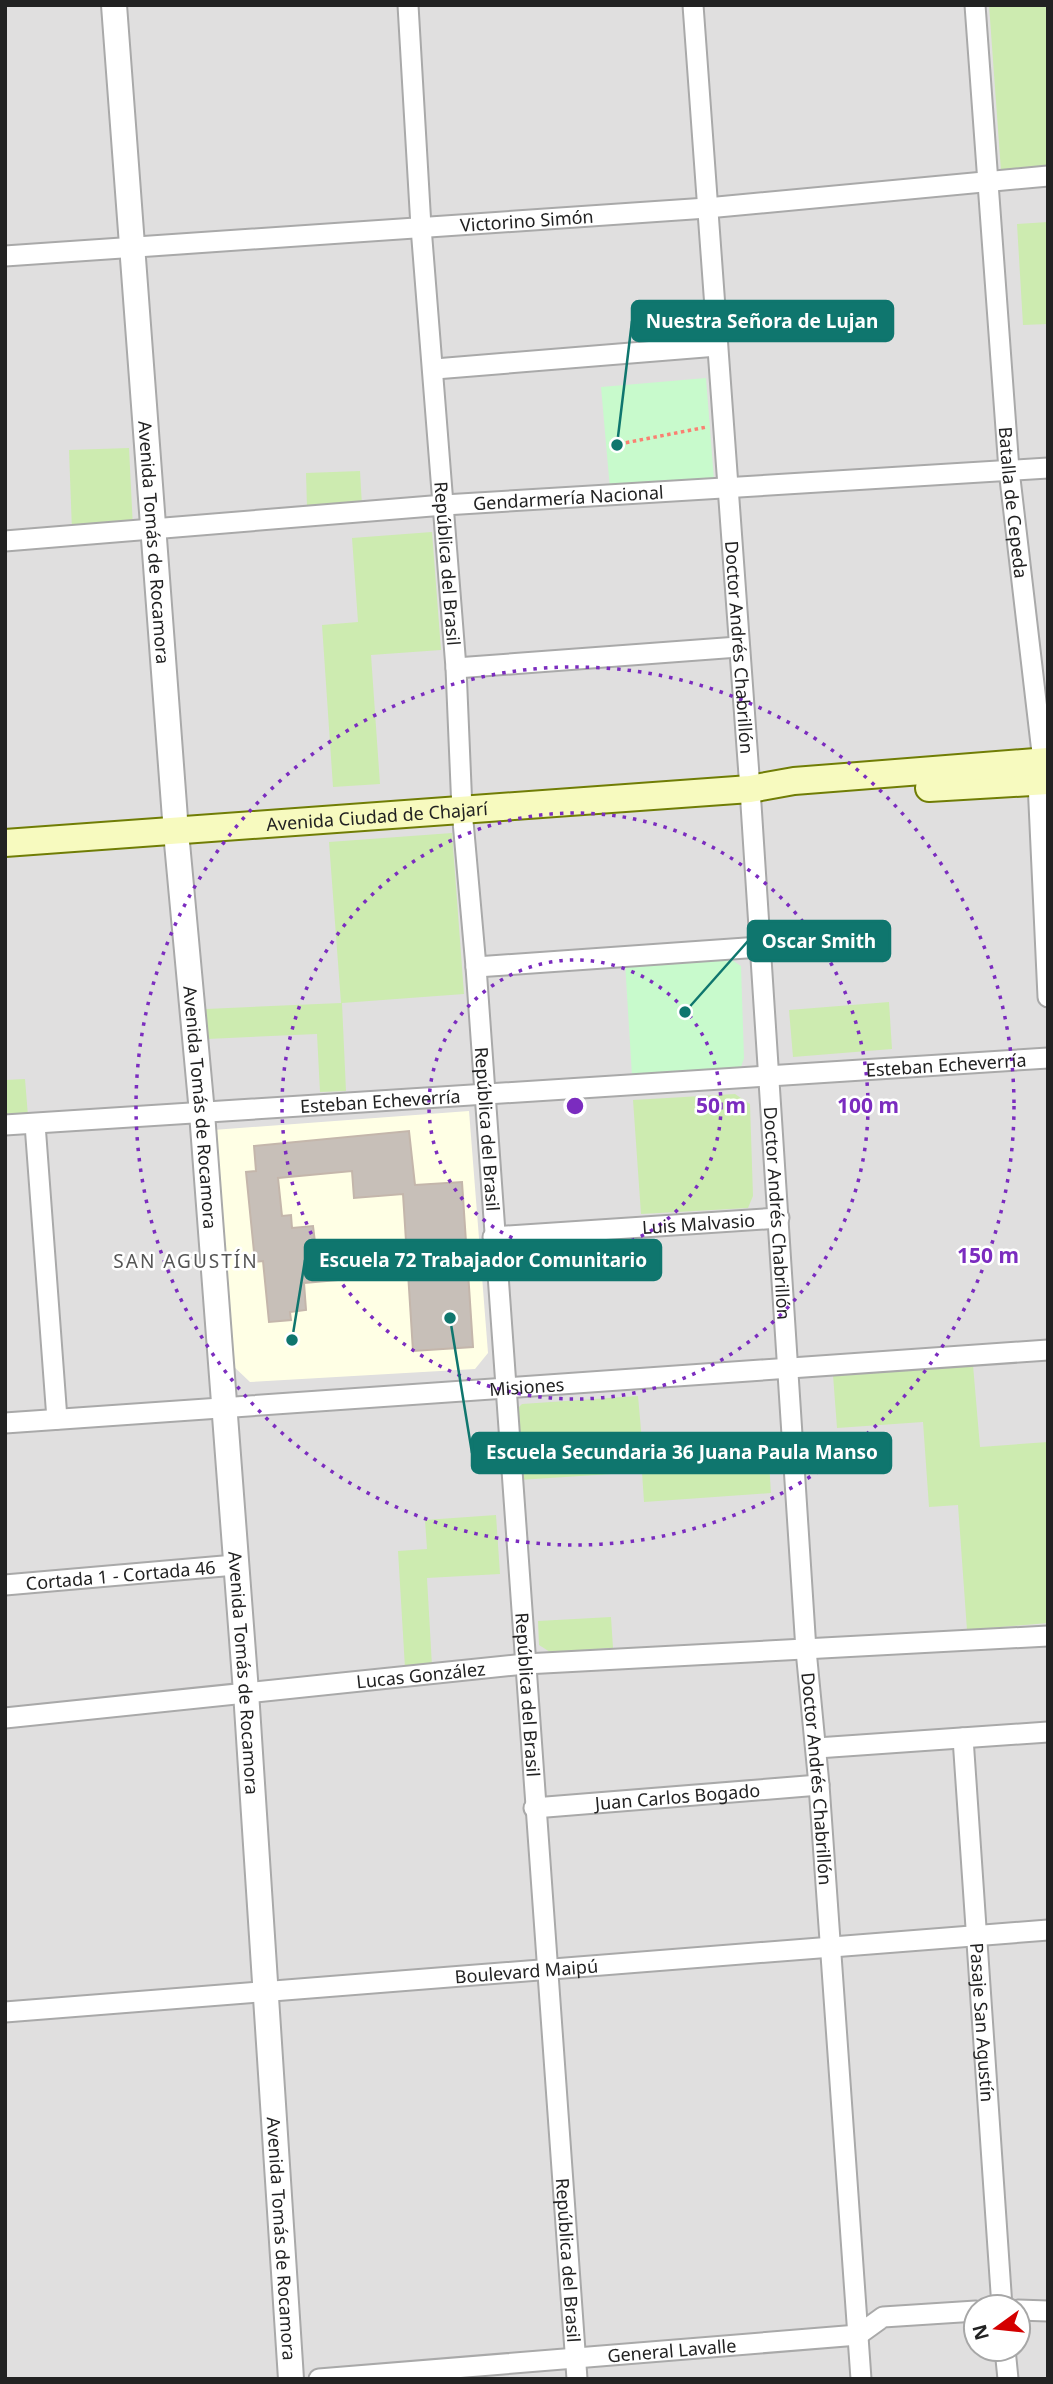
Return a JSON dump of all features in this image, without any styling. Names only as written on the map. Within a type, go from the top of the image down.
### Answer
[{"type":"main road","name":"Avenida Ciudad de Chajarí","points":[[5,843],[750,789],[794,781],[1044,771]]},
{"type":"street","name":"Avenida Tomás de Rocamora","points":[[114,5],[176,832],[202,1114],[222,1408],[246,1692],[291,2379]]},
{"type":"street","name":"República del Brasil","points":[[408,5],[421,227],[435,369],[456,668],[462,810],[476,967],[576,2379]]},
{"type":"street","name":"Doctor Andrés Chabrillón","points":[[693,5],[750,789],[806,1650],[817,1748],[861,2379]]},
{"type":"street","name":"Batalla de Cepeda","points":[[975,5],[1009,470],[1044,771],[1048,997]]},
{"type":"street","name":"Victorino Simón","points":[[5,256],[707,208],[1048,176]]},
{"type":"street","points":[[435,369],[717,346]]},
{"type":"street","name":"Gendarmería Nacional","points":[[5,541],[444,505],[1048,468]]},
{"type":"street","points":[[456,668],[738,647]]},
{"type":"street","points":[[476,967],[760,947]]},
{"type":"street","name":"Esteban Echeverría","points":[[5,1125],[1048,1058]]},
{"type":"street","points":[[36,1124],[57,1419]]},
{"type":"street","name":"Luis Malvasio","points":[[494,1237],[779,1218]]},
{"type":"street","name":"Misiones","points":[[5,1423],[1048,1350]]},
{"type":"street","name":"Cortada 1 - Cortada 46","points":[[5,1585],[235,1565]]},
{"type":"street","name":"Lucas González","points":[[5,1718],[525,1664],[1048,1636]]},
{"type":"street","points":[[817,1748],[1048,1732]]},
{"type":"street","name":"Pasaje San Agustín","points":[[963,1738],[1001,2293]]},
{"type":"street","name":"Juan Carlos Bogado","points":[[534,1808],[819,1785]]},
{"type":"street","name":"Boulevard Maipú","points":[[5,2012],[1048,1930]]},
{"type":"street","name":"General Lavalle","points":[[319,2379],[858,2335],[883,2318],[962,2312]]},
{"type":"path","points":[[619,444],[723,424]]},
{"type":"shaded area","points":[[5,5],[1048,5],[1048,2379],[5,2379]]},
{"type":"shaded area","points":[[469,1111],[488,1353],[475,1369],[250,1382],[231,1364],[213,1130]]},
{"type":"green space","points":[[989,5],[1048,5],[1048,168],[1001,171]]},
{"type":"green space","points":[[1048,222],[1048,324],[1023,325],[1017,224]]},
{"type":"green space","points":[[706,378],[714,480],[610,489],[601,387]]},
{"type":"green space","points":[[129,448],[133,528],[72,531],[69,450]]},
{"type":"green space","points":[[360,471],[362,506],[307,508],[306,473]]},
{"type":"green space","points":[[432,532],[441,650],[371,655],[380,784],[333,787],[322,625],[358,622],[352,538]]},
{"type":"green space","points":[[452,833],[464,994],[342,1003],[346,1091],[320,1092],[317,1034],[207,1039],[206,1009],[341,1003],[329,842]]},
{"type":"green space","points":[[726,956],[741,966],[744,1058],[740,1070],[632,1076],[625,962]]},
{"type":"green space","points":[[889,1002],[892,1049],[793,1057],[789,1010]]},
{"type":"green space","points":[[25,1079],[28,1116],[5,1117],[5,1080]]},
{"type":"green space","points":[[735,1094],[750,1104],[753,1196],[748,1208],[641,1214],[633,1100]]},
{"type":"green space","points":[[973,1365],[980,1447],[1048,1442],[1048,1623],[967,1630],[958,1505],[929,1507],[923,1422],[837,1428],[833,1375]]},
{"type":"green space","points":[[638,1396],[642,1441],[767,1433],[771,1493],[644,1502],[642,1472],[519,1480],[514,1412],[522,1404]]},
{"type":"green space","points":[[496,1515],[500,1574],[427,1578],[432,1666],[405,1668],[398,1551],[427,1549],[425,1520]]},
{"type":"green space","points":[[611,1617],[613,1648],[550,1652],[539,1645],[538,1621]]},
{"type":"building","points":[[409,1131],[415,1185],[462,1182],[473,1347],[413,1351],[403,1194],[354,1198],[352,1171],[278,1178],[282,1216],[291,1215],[292,1228],[313,1226],[315,1242],[333,1241],[337,1280],[304,1283],[306,1310],[290,1312],[291,1320],[269,1322],[263,1261],[255,1262],[246,1172],[256,1171],[254,1146]]},
{"type":"place","name":"Nuestra Señora de Lujan","points":[[617,445]]},
{"type":"place","name":"Oscar Smith","points":[[685,1012]]},
{"type":"place","name":"Escuela Secundaria 36 Juana Paula Manso","points":[[450,1318]]},
{"type":"place","name":"Escuela 72 Trabajador Comunitario","points":[[292,1340]]},
{"type":"district","name":"SAN AGUSTÍN","points":[[186,1261]]}]
